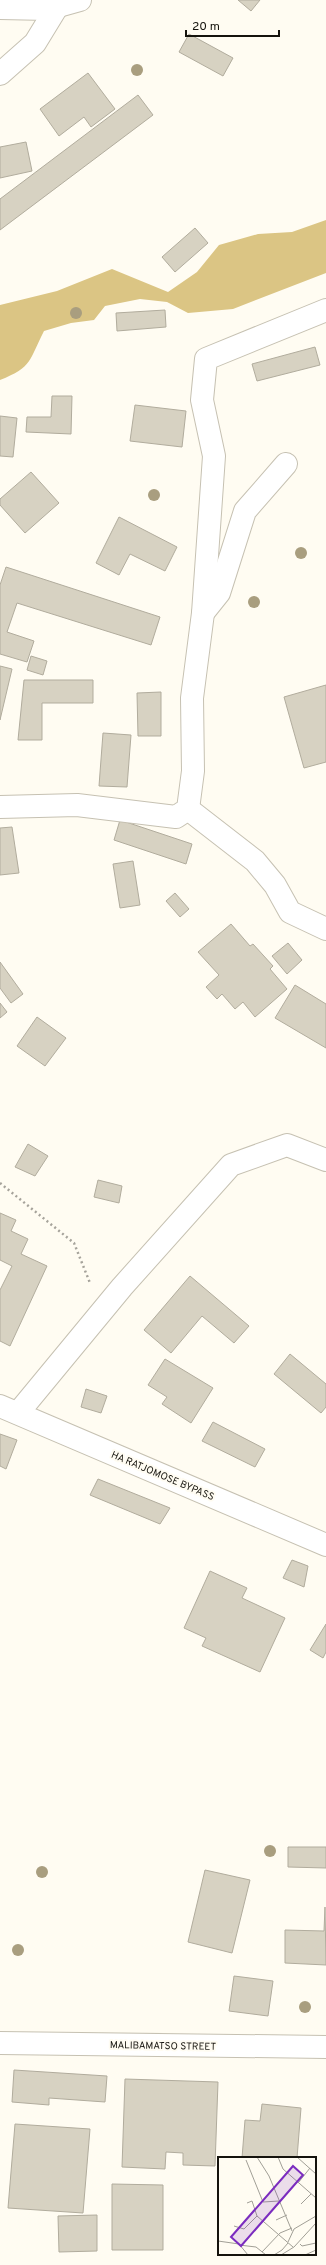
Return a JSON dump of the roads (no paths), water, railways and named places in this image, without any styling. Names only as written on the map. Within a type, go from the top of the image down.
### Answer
[{"type":"street","points":[[0,8],[48,9],[80,0]]},
{"type":"street","points":[[0,74],[35,43],[58,7]]},
{"type":"street","points":[[0,807],[76,805],[176,817],[188,809],[193,771],[192,698],[203,613],[214,456],[202,400],[206,359],[326,310]]},
{"type":"street","points":[[203,613],[219,593],[245,511],[286,464]]},
{"type":"street","points":[[188,809],[255,861],[275,885],[290,912],[326,929]]},
{"type":"street","points":[[9,1409],[102,1311],[231,1165],[287,1145],[326,1160]]},
{"type":"street","name":"HA RATJOMOSE BYPASS","points":[[9,1409],[326,1545]]},
{"type":"street","name":"MALIBAMATSO STREET","points":[[0,2043],[326,2047]]}]
